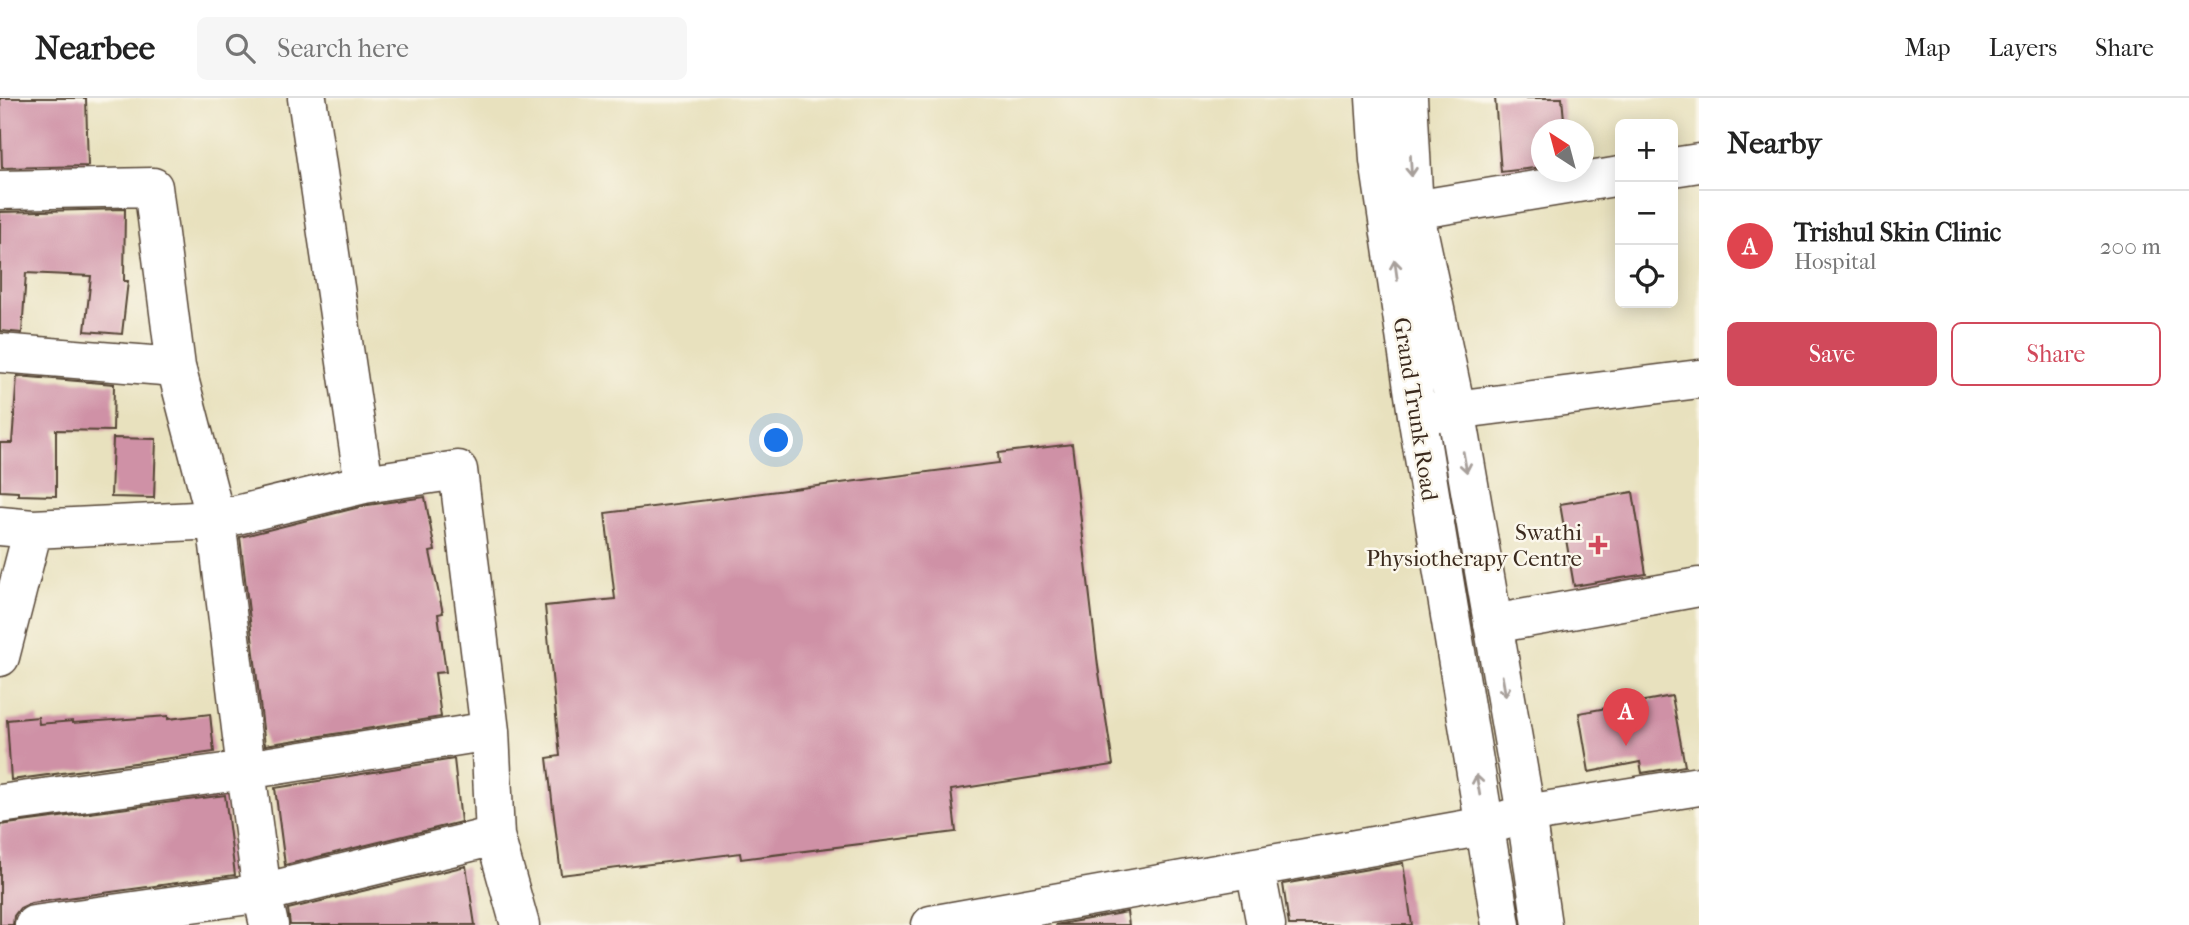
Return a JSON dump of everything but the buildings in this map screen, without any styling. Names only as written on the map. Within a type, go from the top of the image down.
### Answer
[{"type":"street","points":[[307,98],[364,484]]},
{"type":"street","name":"Grand Trunk Road","points":[[1375,98],[1379,160],[1417,415],[1501,925]]},
{"type":"street","points":[[1408,98],[1414,210],[1455,409],[1526,814],[1542,925]]},
{"type":"street","points":[[1678,166],[1699,163]]},
{"type":"street","points":[[1414,210],[1615,177]]},
{"type":"street","points":[[0,190],[153,187],[176,367],[216,520],[266,909]]},
{"type":"street","points":[[0,353],[176,367]]},
{"type":"street","points":[[1417,415],[1699,379]]},
{"type":"street","points":[[0,657],[16,527],[216,520],[364,484],[458,470],[490,731],[495,836],[520,925]]},
{"type":"street","points":[[1493,624],[1699,587]]},
{"type":"street","points":[[0,804],[490,731]]},
{"type":"street","points":[[932,925],[1485,826],[1526,814],[1699,786]]},
{"type":"street","points":[[34,925],[266,909],[495,836]]},
{"type":"street","points":[[1255,867],[1266,925]]},
{"type":"place","name":"Swathi Physiotherapy Centre","points":[[1598,545]]},
{"type":"place","name":"Trishul Skin Clinic","points":[[1626,746]]}]
